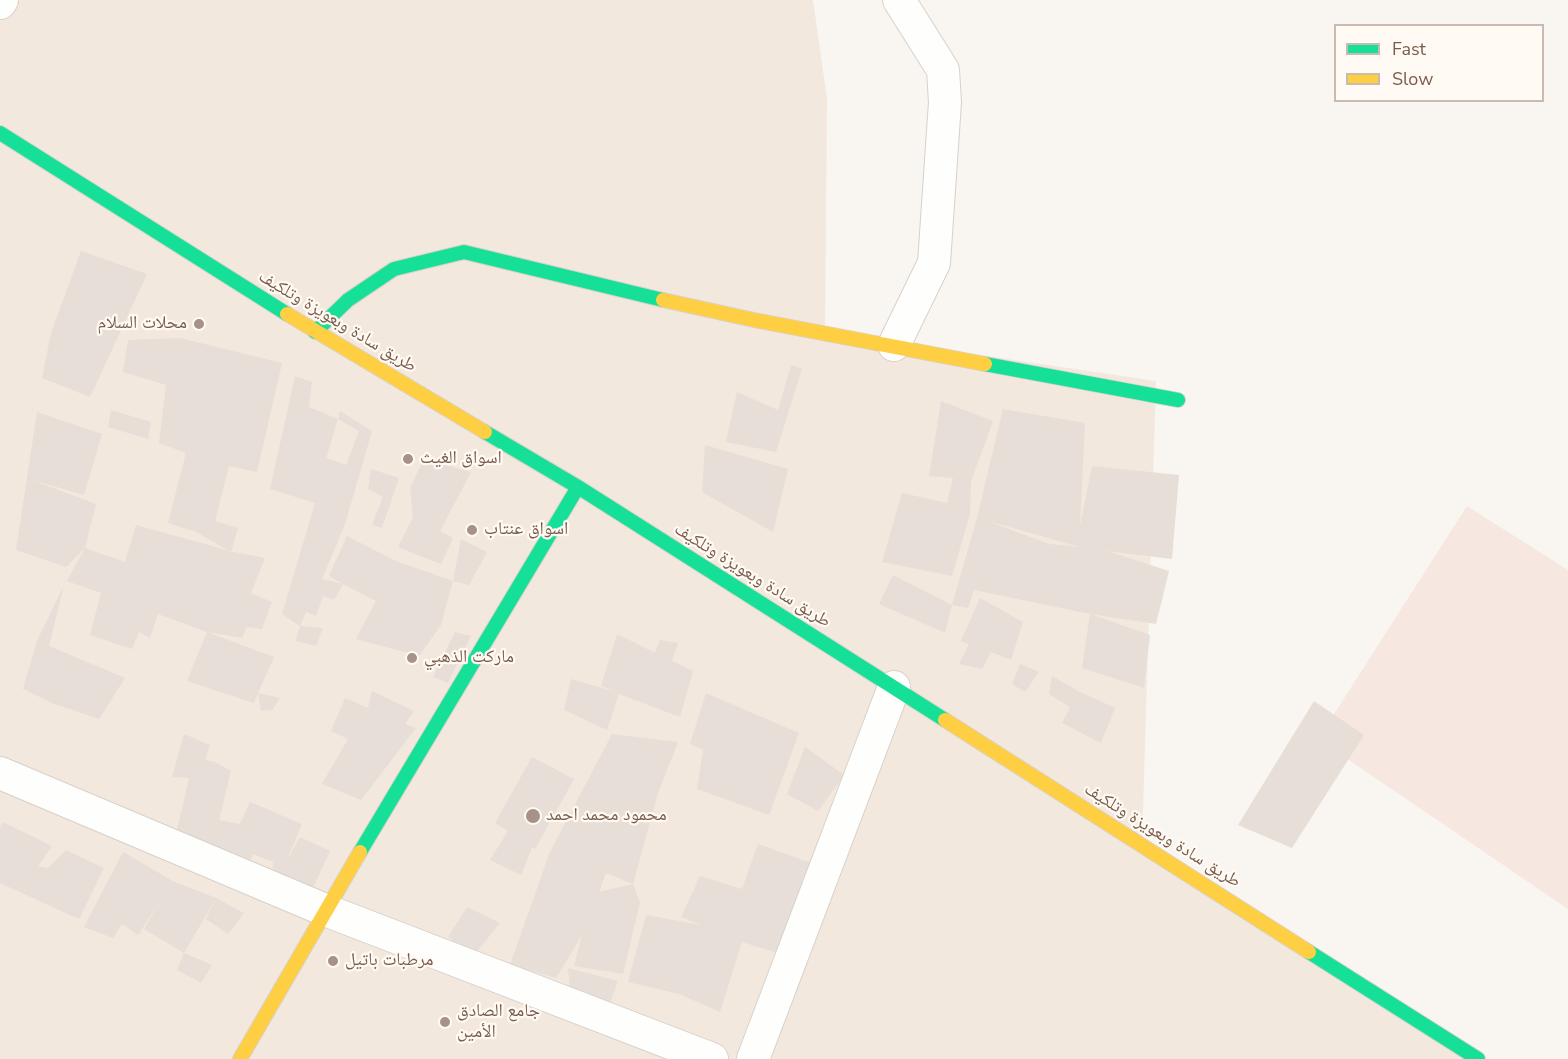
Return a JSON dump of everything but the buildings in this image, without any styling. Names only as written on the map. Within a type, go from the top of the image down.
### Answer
[{"type":"main road","name":"طريق سادة وبعويزة وتلكيف","points":[[0,133],[315,332],[578,487],[1478,1059]]},
{"type":"main road","points":[[315,332],[348,300],[394,269],[464,252],[558,276],[754,320],[1178,400]]},
{"type":"main road","points":[[240,1059],[325,910],[578,487]]},
{"type":"street","points":[[894,345],[934,263],[945,102],[943,70],[899,0]]},
{"type":"street","points":[[753,1059],[894,687]]},
{"type":"street","points":[[0,773],[654,1049],[712,1059]]},
{"type":"shaded area","points":[[0,0],[813,0],[827,99],[825,332],[1156,381],[1142,844],[1483,1059],[0,1059]]},
{"type":"shaded area","points":[[1467,506],[1568,570],[1568,909],[1318,739]]},
{"type":"traffic: fast","points":[[0,133],[287,314]]},
{"type":"traffic: fast","points":[[315,332],[348,300],[394,269],[464,252],[663,300]]},
{"type":"traffic: fast","points":[[985,364],[1178,400]]},
{"type":"traffic: fast","points":[[485,432],[578,487],[945,720]]},
{"type":"traffic: fast","points":[[360,852],[578,487]]},
{"type":"traffic: fast","points":[[1309,952],[1478,1059]]},
{"type":"traffic: slow","points":[[663,300],[754,320],[985,364]]},
{"type":"traffic: slow","points":[[287,314],[485,432]]},
{"type":"traffic: slow","points":[[945,720],[1309,952]]},
{"type":"traffic: slow","points":[[240,1059],[360,852]]},
{"type":"place","name":"محلات السلام","points":[[199,324]]},
{"type":"place","name":"اسواق الغيث","points":[[408,459]]},
{"type":"place","name":"اسواق عنتاب","points":[[472,530]]},
{"type":"place","name":"ماركت الذهبي","points":[[412,658]]},
{"type":"place","name":"محمود محمد احمد","points":[[533,816]]},
{"type":"place","name":"مرطبات باتيل","points":[[333,961]]},
{"type":"place","name":"جامع الصادق الأمين","points":[[445,1022]]}]
